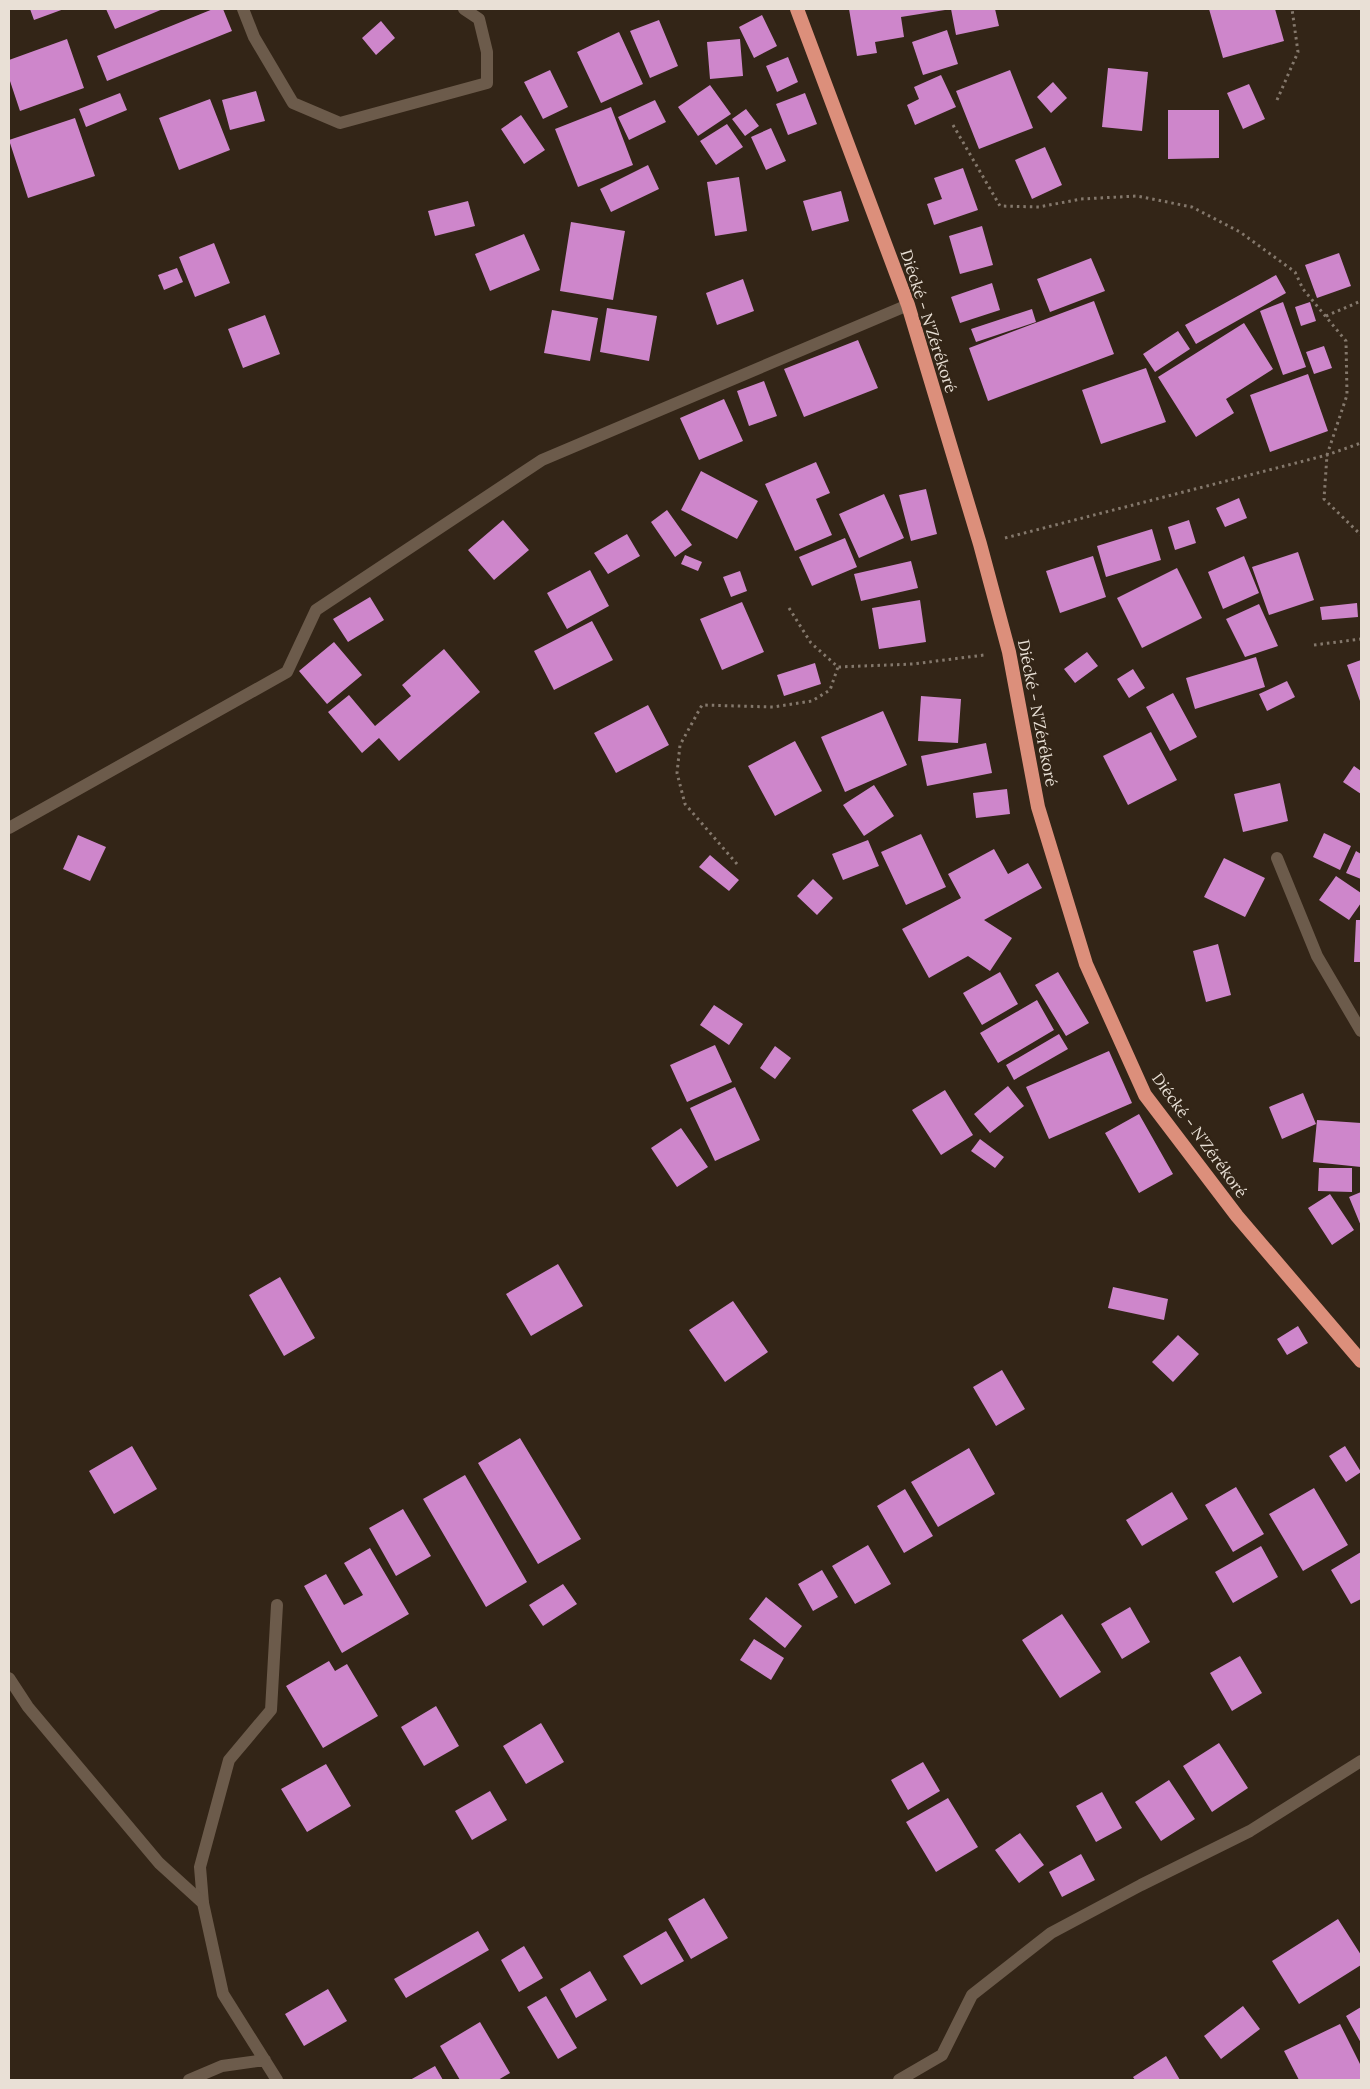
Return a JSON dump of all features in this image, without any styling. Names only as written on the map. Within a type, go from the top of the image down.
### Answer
[{"type":"highway","name":"Diécké - N'Zérékoré","points":[[797,9],[908,305],[980,544],[1009,652],[1038,807],[1086,964],[1145,1094],[1237,1216],[1361,1361]]},
{"type":"street","points":[[243,9],[254,37],[293,103],[340,123],[487,83],[487,52],[479,19],[464,9]]},
{"type":"street","points":[[9,828],[287,672],[316,610],[542,460],[908,305]]},
{"type":"street","points":[[1277,858],[1317,956],[1361,1031]]},
{"type":"street","points":[[277,1605],[271,1710],[229,1760],[200,1868],[204,1903],[223,1994],[277,2080]]},
{"type":"street","points":[[9,1678],[28,1707],[159,1863],[204,1903]]},
{"type":"street","points":[[900,2080],[942,2055],[972,1995],[1051,1933],[1141,1885],[1250,1832],[1361,1761]]},
{"type":"street","points":[[189,2080],[222,2066],[265,2060]]},
{"type":"path","points":[[1277,100],[1298,52],[1292,9]]},
{"type":"path","points":[[953,125],[1000,206],[1039,207],[1081,198],[1137,196],[1192,207],[1240,232],[1295,272],[1303,289],[1346,341],[1347,395],[1327,455],[1324,499],[1361,535]]},
{"type":"path","points":[[1326,316],[1361,301]]},
{"type":"path","points":[[980,544],[1327,455],[1361,443]]},
{"type":"path","points":[[789,608],[811,643],[838,667],[913,664],[1009,652]]},
{"type":"path","points":[[1314,645],[1361,639]]},
{"type":"path","points":[[738,864],[685,804],[677,773],[680,745],[702,706],[773,707],[812,701],[830,690],[838,667]]},
{"type":"building","points":[[30,9],[64,9],[34,20]]},
{"type":"building","points":[[106,9],[163,9],[115,29]]},
{"type":"building","points":[[213,9],[223,9],[232,31],[107,81],[97,56]]},
{"type":"building","points":[[849,9],[945,10],[901,17],[904,37],[875,42],[877,53],[857,56]]},
{"type":"building","points":[[951,9],[995,9],[999,26],[956,35]]},
{"type":"building","points":[[1209,9],[1275,9],[1284,41],[1223,58]]},
{"type":"building","points":[[762,15],[777,46],[754,58],[739,27]]},
{"type":"building","points":[[659,20],[678,66],[650,78],[630,31]]},
{"type":"building","points":[[381,21],[395,38],[376,55],[362,38]]},
{"type":"building","points":[[947,30],[958,64],[923,75],[912,42]]},
{"type":"building","points":[[619,32],[643,84],[601,103],[577,52]]},
{"type":"building","points":[[67,39],[84,88],[20,111],[9,78],[9,60]]},
{"type":"building","points":[[740,39],[743,76],[710,79],[707,42]]},
{"type":"building","points":[[788,57],[798,82],[777,92],[766,66]]},
{"type":"building","points":[[1108,68],[1148,72],[1142,131],[1102,127]]},
{"type":"building","points":[[550,70],[568,107],[543,119],[524,82]]},
{"type":"building","points":[[1010,70],[1033,128],[979,149],[956,91]]},
{"type":"building","points":[[941,75],[956,107],[915,125],[907,105],[919,99],[914,87]]},
{"type":"building","points":[[1053,82],[1067,98],[1051,113],[1037,97]]},
{"type":"building","points":[[1249,84],[1265,119],[1243,129],[1227,93]]},
{"type":"building","points":[[710,85],[731,114],[698,136],[678,107]]},
{"type":"building","points":[[256,91],[265,121],[230,130],[222,100]]},
{"type":"building","points":[[120,93],[127,110],[86,127],[79,109]]},
{"type":"building","points":[[805,93],[817,124],[788,135],[776,104]]},
{"type":"building","points":[[210,99],[230,150],[179,170],[159,118]]},
{"type":"building","points":[[655,100],[666,122],[629,140],[618,117]]},
{"type":"building","points":[[611,107],[633,165],[578,187],[555,129]]},
{"type":"building","points":[[746,109],[759,126],[745,136],[732,119]]},
{"type":"building","points":[[1168,110],[1219,110],[1219,158],[1168,159]]},
{"type":"building","points":[[521,115],[545,150],[524,164],[501,129]]},
{"type":"building","points":[[75,118],[95,176],[28,198],[9,140]]},
{"type":"building","points":[[727,124],[743,147],[716,165],[700,141]]},
{"type":"building","points":[[771,128],[786,161],[766,170],[751,137]]},
{"type":"building","points":[[1045,147],[1062,185],[1032,199],[1015,160]]},
{"type":"building","points":[[648,165],[659,189],[611,212],[600,189]]},
{"type":"building","points":[[963,168],[978,210],[934,225],[927,204],[942,199],[934,178]]},
{"type":"building","points":[[739,177],[747,231],[715,236],[707,182]]},
{"type":"building","points":[[841,191],[849,221],[812,231],[803,201]]},
{"type":"building","points":[[468,201],[475,226],[435,236],[428,211]]},
{"type":"building","points":[[571,222],[625,231],[613,300],[560,291]]},
{"type":"building","points":[[982,226],[993,265],[960,274],[949,236]]},
{"type":"building","points":[[524,234],[540,270],[490,291],[475,254]]},
{"type":"building","points":[[214,243],[230,283],[195,297],[179,257]]},
{"type":"building","points":[[1339,253],[1351,286],[1317,298],[1305,265]]},
{"type":"building","points":[[1091,258],[1105,291],[1050,312],[1037,279]]},
{"type":"building","points":[[177,268],[183,282],[164,290],[158,275]]},
{"type":"building","points":[[1276,275],[1286,293],[1196,344],[1185,325]]},
{"type":"building","points":[[743,279],[754,311],[717,325],[706,293]]},
{"type":"building","points":[[992,283],[1000,310],[960,323],[951,297]]},
{"type":"building","points":[[1094,301],[1114,354],[988,401],[969,348]]},
{"type":"building","points":[[1283,302],[1306,367],[1283,375],[1260,311]]},
{"type":"building","points":[[1310,302],[1316,321],[1301,326],[1295,307]]},
{"type":"building","points":[[607,308],[657,316],[649,361],[600,352]]},
{"type":"building","points":[[1032,309],[1036,322],[976,342],[971,329]]},
{"type":"building","points":[[552,310],[598,318],[590,361],[544,353]]},
{"type":"building","points":[[265,315],[280,354],[243,368],[228,329]]},
{"type":"building","points":[[1244,323],[1273,369],[1226,399],[1234,413],[1196,437],[1158,377]]},
{"type":"building","points":[[1178,331],[1190,349],[1155,372],[1143,354]]},
{"type":"building","points":[[858,340],[878,388],[804,417],[784,369]]},
{"type":"building","points":[[1324,346],[1332,368],[1314,374],[1306,352]]},
{"type":"building","points":[[1146,368],[1166,422],[1101,444],[1082,390]]},
{"type":"building","points":[[1308,374],[1328,431],[1270,452],[1250,395]]},
{"type":"building","points":[[764,381],[777,416],[749,426],[737,391]]},
{"type":"building","points":[[724,399],[743,441],[699,460],[680,418]]},
{"type":"building","points":[[816,462],[830,493],[816,499],[832,535],[795,551],[765,484]]},
{"type":"building","points":[[701,471],[758,501],[737,539],[681,510]]},
{"type":"building","points":[[926,489],[937,534],[911,541],[899,495]]},
{"type":"building","points":[[884,494],[904,538],[859,558],[839,514]]},
{"type":"building","points":[[1239,498],[1247,518],[1225,527],[1216,508]]},
{"type":"building","points":[[667,510],[692,545],[675,557],[651,522]]},
{"type":"building","points":[[503,520],[529,550],[494,580],[468,550]]},
{"type":"building","points":[[1189,520],[1196,543],[1175,550],[1168,527]]},
{"type":"building","points":[[1152,529],[1161,560],[1106,577],[1097,546]]},
{"type":"building","points":[[627,534],[640,556],[608,574],[594,553]]},
{"type":"building","points":[[845,538],[857,567],[812,586],[799,557]]},
{"type":"building","points":[[1298,552],[1314,600],[1269,615],[1252,567]]},
{"type":"building","points":[[685,555],[702,562],[698,571],[681,564]]},
{"type":"building","points":[[1093,556],[1106,597],[1060,613],[1046,571]]},
{"type":"building","points":[[1244,556],[1259,593],[1223,609],[1208,572]]},
{"type":"building","points":[[911,561],[918,588],[861,601],[854,574]]},
{"type":"building","points":[[1177,568],[1202,618],[1142,648],[1117,598]]},
{"type":"building","points":[[590,570],[609,606],[567,629],[547,593]]},
{"type":"building","points":[[740,571],[747,591],[731,597],[723,577]]},
{"type":"building","points":[[370,597],[384,620],[348,642],[333,619]]},
{"type":"building","points":[[920,600],[926,642],[879,649],[872,608]]},
{"type":"building","points":[[742,602],[764,652],[722,670],[700,619]]},
{"type":"building","points":[[1357,603],[1358,617],[1322,620],[1320,607]]},
{"type":"building","points":[[1259,604],[1278,646],[1245,657],[1226,619]]},
{"type":"building","points":[[592,621],[613,660],[554,690],[534,651]]},
{"type":"building","points":[[334,642],[362,675],[327,704],[299,671]]},
{"type":"building","points":[[444,649],[480,692],[399,761],[379,738],[362,753],[328,712],[349,695],[375,726],[411,696],[402,685]]},
{"type":"building","points":[[1087,652],[1098,666],[1075,683],[1064,669]]},
{"type":"building","points":[[1256,657],[1265,687],[1195,709],[1186,678]]},
{"type":"building","points":[[1361,660],[1361,700],[1360,701],[1347,665]]},
{"type":"building","points":[[815,663],[821,684],[784,696],[777,675]]},
{"type":"building","points":[[1133,669],[1145,688],[1129,698],[1117,679]]},
{"type":"building","points":[[1287,681],[1295,697],[1267,711],[1259,694]]},
{"type":"building","points":[[1173,693],[1197,737],[1170,751],[1146,707]]},
{"type":"building","points":[[921,696],[961,699],[958,743],[918,741]]},
{"type":"building","points":[[648,705],[669,745],[616,773],[594,733]]},
{"type":"building","points":[[883,711],[907,765],[845,792],[821,737]]},
{"type":"building","points":[[1151,732],[1177,780],[1128,805],[1103,756]]},
{"type":"building","points":[[795,741],[822,791],[775,816],[748,766]]},
{"type":"building","points":[[986,743],[992,773],[927,786],[921,756]]},
{"type":"building","points":[[1354,766],[1361,771],[1361,794],[1343,782]]},
{"type":"building","points":[[1280,783],[1288,821],[1243,832],[1234,794]]},
{"type":"building","points":[[874,785],[894,816],[864,836],[843,805]]},
{"type":"building","points":[[1007,789],[1010,814],[976,818],[973,793]]},
{"type":"building","points":[[1324,833],[1351,846],[1340,870],[1313,857]]},
{"type":"building","points":[[921,834],[946,887],[906,905],[881,852]]},
{"type":"building","points":[[78,835],[106,847],[90,881],[63,869]]},
{"type":"building","points":[[868,840],[879,866],[843,880],[832,854]]},
{"type":"building","points":[[994,849],[1008,874],[1028,863],[1042,888],[984,920],[1012,938],[990,971],[968,956],[929,978],[902,929],[961,898],[948,874]]},
{"type":"building","points":[[1356,851],[1361,854],[1361,879],[1346,873]]},
{"type":"building","points":[[710,855],[739,880],[729,891],[699,867]]},
{"type":"building","points":[[1224,858],[1265,878],[1245,917],[1204,897]]},
{"type":"building","points":[[1336,876],[1361,893],[1361,903],[1349,920],[1319,900]]},
{"type":"building","points":[[813,879],[833,898],[817,915],[797,896]]},
{"type":"building","points":[[1356,920],[1361,920],[1361,962],[1354,962]]},
{"type":"building","points":[[1218,944],[1231,995],[1206,1002],[1193,951]]},
{"type":"building","points":[[1000,972],[1018,1004],[982,1025],[963,993]]},
{"type":"building","points":[[1058,972],[1089,1023],[1066,1036],[1035,985]]},
{"type":"building","points":[[1037,1000],[1054,1030],[998,1063],[980,1033]]},
{"type":"building","points":[[714,1005],[743,1024],[729,1045],[700,1025]]},
{"type":"building","points":[[1059,1034],[1068,1049],[1014,1080],[1006,1065]]},
{"type":"building","points":[[715,1045],[732,1082],[687,1102],[670,1065]]},
{"type":"building","points":[[775,1046],[791,1058],[775,1079],[760,1068]]},
{"type":"building","points":[[1109,1051],[1132,1103],[1049,1139],[1026,1087]]},
{"type":"building","points":[[1008,1086],[1024,1106],[990,1133],[974,1114]]},
{"type":"building","points":[[735,1087],[760,1140],[715,1161],[690,1108]]},
{"type":"building","points":[[945,1090],[973,1135],[941,1155],[912,1110]]},
{"type":"building","points":[[1303,1093],[1316,1124],[1282,1139],[1269,1107]]},
{"type":"building","points":[[1139,1114],[1173,1174],[1139,1193],[1105,1133]]},
{"type":"building","points":[[1317,1120],[1361,1123],[1361,1167],[1313,1162]]},
{"type":"building","points":[[681,1128],[708,1167],[677,1187],[651,1148]]},
{"type":"building","points":[[980,1139],[1004,1157],[995,1168],[971,1151]]},
{"type":"building","points":[[1319,1168],[1352,1168],[1352,1192],[1318,1191]]},
{"type":"building","points":[[1361,1192],[1361,1226],[1349,1197]]},
{"type":"building","points":[[1330,1194],[1354,1230],[1332,1245],[1308,1208]]},
{"type":"building","points":[[558,1264],[583,1306],[531,1336],[506,1294]]},
{"type":"building","points":[[280,1277],[315,1338],[284,1356],[249,1295]]},
{"type":"building","points":[[1113,1287],[1168,1299],[1164,1320],[1108,1308]]},
{"type":"building","points":[[733,1301],[768,1352],[725,1382],[689,1330]]},
{"type":"building","points":[[1298,1326],[1308,1343],[1287,1355],[1277,1339]]},
{"type":"building","points":[[1178,1335],[1199,1354],[1173,1382],[1152,1362]]},
{"type":"building","points":[[1002,1370],[1025,1409],[996,1426],[973,1387]]},
{"type":"building","points":[[520,1438],[581,1539],[538,1564],[478,1463]]},
{"type":"building","points":[[132,1446],[157,1489],[114,1514],[89,1471]]},
{"type":"building","points":[[1345,1446],[1361,1472],[1346,1482],[1329,1456]]},
{"type":"building","points":[[969,1448],[995,1494],[938,1527],[911,1482]]},
{"type":"building","points":[[465,1475],[527,1582],[486,1607],[423,1499]]},
{"type":"building","points":[[1236,1487],[1264,1534],[1233,1552],[1205,1505]]},
{"type":"building","points":[[1314,1488],[1348,1545],[1303,1571],[1269,1514]]},
{"type":"building","points":[[905,1489],[933,1536],[904,1553],[877,1506]]},
{"type":"building","points":[[1172,1492],[1188,1519],[1142,1546],[1126,1520]]},
{"type":"building","points":[[403,1509],[431,1556],[396,1576],[369,1528]]},
{"type":"building","points":[[868,1545],[891,1584],[855,1604],[832,1566]]},
{"type":"building","points":[[1261,1546],[1278,1577],[1233,1603],[1215,1572]]},
{"type":"building","points":[[370,1548],[409,1614],[342,1653],[304,1586],[326,1574],[344,1605],[363,1595],[344,1563]]},
{"type":"building","points":[[1361,1552],[1361,1599],[1351,1604],[1331,1570]]},
{"type":"building","points":[[822,1570],[838,1597],[813,1611],[798,1584]]},
{"type":"building","points":[[563,1584],[577,1604],[543,1626],[529,1605]]},
{"type":"building","points":[[766,1597],[802,1626],[785,1648],[749,1619]]},
{"type":"building","points":[[1130,1607],[1150,1642],[1122,1659],[1101,1624]]},
{"type":"building","points":[[1062,1614],[1101,1672],[1060,1698],[1022,1640]]},
{"type":"building","points":[[754,1639],[784,1658],[771,1680],[740,1660]]},
{"type":"building","points":[[1240,1656],[1262,1693],[1232,1711],[1210,1673]]},
{"type":"building","points":[[329,1661],[335,1671],[347,1664],[378,1716],[323,1748],[286,1686]]},
{"type":"building","points":[[436,1706],[459,1746],[424,1766],[401,1727]]},
{"type":"building","points":[[541,1723],[564,1762],[526,1784],[503,1746]]},
{"type":"building","points":[[1219,1743],[1248,1788],[1212,1812],[1183,1766]]},
{"type":"building","points":[[923,1762],[940,1791],[908,1810],[891,1780]]},
{"type":"building","points":[[326,1764],[351,1806],[307,1832],[281,1789]]},
{"type":"building","points":[[1169,1780],[1195,1819],[1161,1841],[1135,1802]]},
{"type":"building","points":[[490,1791],[507,1820],[472,1840],[455,1811]]},
{"type":"building","points":[[1102,1792],[1122,1828],[1096,1842],[1076,1806]]},
{"type":"building","points":[[948,1798],[978,1847],[936,1872],[906,1822]]},
{"type":"building","points":[[1020,1833],[1044,1865],[1019,1883],[995,1850]]},
{"type":"building","points":[[1081,1854],[1095,1880],[1062,1897],[1049,1872]]},
{"type":"building","points":[[704,1898],[728,1938],[691,1959],[668,1919]]},
{"type":"building","points":[[1338,1919],[1361,1955],[1361,1965],[1299,2004],[1272,1961]]},
{"type":"building","points":[[478,1931],[489,1950],[406,1998],[394,1979]]},
{"type":"building","points":[[666,1931],[684,1961],[641,1985],[623,1956]]},
{"type":"building","points":[[524,1946],[543,1978],[519,1992],[501,1960]]},
{"type":"building","points":[[590,1971],[607,2000],[576,2018],[560,1989]]},
{"type":"building","points":[[328,1989],[347,2021],[304,2046],[285,2014]]},
{"type":"building","points":[[546,1996],[577,2048],[558,2059],[527,2007]]},
{"type":"building","points":[[1243,2006],[1260,2029],[1221,2059],[1204,2036]]},
{"type":"building","points":[[1361,2007],[1361,2043],[1346,2016]]},
{"type":"building","points":[[480,2022],[510,2073],[498,2080],[460,2080],[440,2046]]},
{"type":"building","points":[[1340,2024],[1361,2066],[1361,2080],[1299,2080],[1284,2051]]},
{"type":"building","points":[[1166,2056],[1180,2080],[1135,2080],[1133,2077]]},
{"type":"building","points":[[435,2066],[443,2080],[410,2080]]}]
